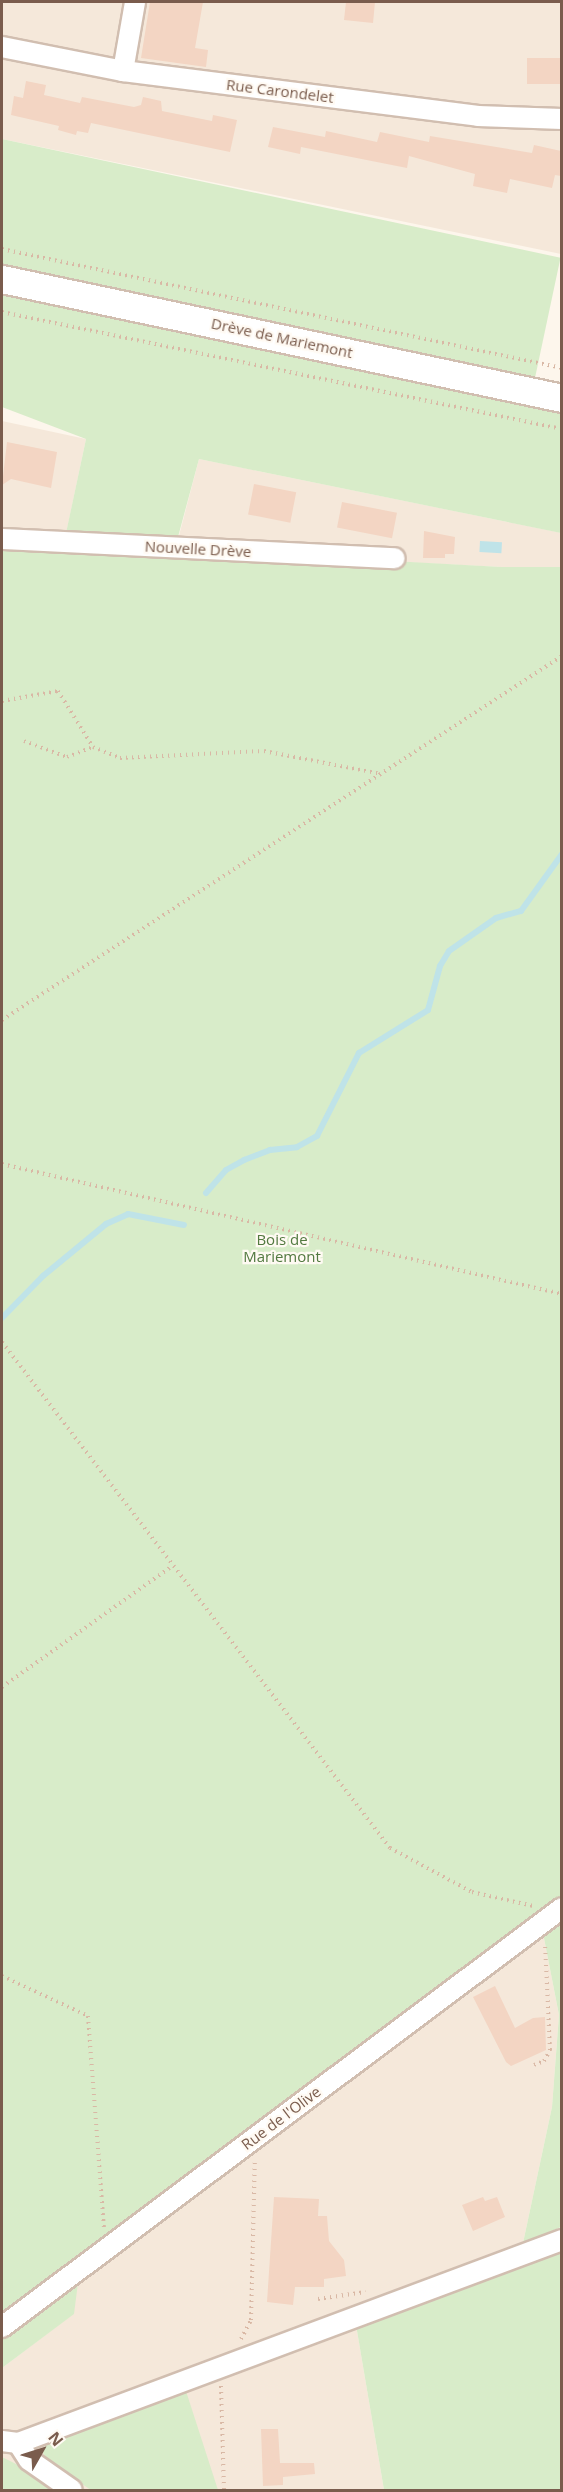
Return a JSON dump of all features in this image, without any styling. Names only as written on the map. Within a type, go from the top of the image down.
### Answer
[{"type":"street","points":[[123,71],[135,2]]},
{"type":"street","name":"Rue Carondelet","points":[[2,47],[123,71],[478,116],[561,119]]},
{"type":"street","name":"Drève de Mariemont","points":[[2,279],[561,398]]},
{"type":"street","name":"Nouvelle Drève","points":[[2,539],[395,558]]},
{"type":"street","name":"Rue de l'Olive","points":[[2,2327],[106,2246],[554,1914]]},
{"type":"street","points":[[72,2490],[29,2460],[10,2442],[222,2368],[561,2240]]},
{"type":"path","points":[[2,249],[561,368]]},
{"type":"path","points":[[2,312],[561,429]]},
{"type":"path","points":[[2,1020],[561,656]]},
{"type":"path","points":[[2,701],[58,691],[93,747],[120,758],[264,751],[382,774]]},
{"type":"path","points":[[24,741],[67,757],[93,747]]},
{"type":"path","points":[[2,1164],[561,1294]]},
{"type":"path","points":[[2,1342],[171,1566],[390,1848],[472,1892],[554,1914],[550,2050],[544,2061],[534,2065]]},
{"type":"path","points":[[2,1687],[171,1566]]},
{"type":"path","points":[[2,1976],[88,2016],[106,2246]]},
{"type":"path","points":[[236,2345],[252,2320],[254,2138]]},
{"type":"path","points":[[222,2368],[224,2490]]},
{"type":"shaded area","points":[[2,2],[561,2],[561,254],[2,139]]},
{"type":"shaded area","points":[[2,421],[86,439],[63,548],[2,546]]},
{"type":"shaded area","points":[[199,459],[562,533],[561,567],[502,567],[175,551]]},
{"type":"shaded area","points":[[542,1928],[559,2015],[552,2107],[523,2243],[514,2265],[356,2325],[384,2490],[56,2490],[2,2457],[2,2368],[73,2314],[78,2275]]},
{"type":"green space","points":[[2,139],[561,258],[531,395],[2,282]]},
{"type":"green space","points":[[2,295],[561,410],[561,533],[199,459],[178,537],[66,533],[86,439],[2,407]]},
{"type":"green space","name":"Bois de Mariemont","points":[[2,546],[227,552],[502,567],[561,567],[561,2227],[523,2243],[552,2107],[559,2015],[542,1928],[79,2275],[74,2314],[2,2368]]},
{"type":"green space","points":[[561,2250],[561,2490],[384,2490],[356,2325]]},
{"type":"green space","points":[[185,2388],[218,2490],[91,2490],[49,2462],[43,2453],[48,2438]]},
{"type":"green space","points":[[2,2457],[16,2464],[56,2490],[2,2490]]},
{"type":"water","points":[[480,541],[502,542],[501,553],[479,552]]},
{"type":"building","points":[[150,2],[203,2],[195,48],[208,50],[206,67],[141,58]]},
{"type":"building","points":[[346,2],[375,2],[373,23],[344,20]]},
{"type":"building","points":[[527,58],[561,58],[561,84],[527,84]]},
{"type":"building","points":[[26,81],[46,85],[44,95],[80,103],[82,97],[134,107],[141,105],[143,97],[161,101],[162,111],[212,121],[213,115],[237,120],[230,152],[91,123],[88,133],[77,131],[76,135],[58,130],[59,126],[11,115],[14,96],[23,98]]},
{"type":"building","points":[[273,127],[325,137],[326,131],[377,142],[380,132],[429,142],[430,136],[532,153],[534,145],[561,151],[561,176],[555,175],[552,188],[510,179],[507,193],[473,186],[475,174],[409,156],[407,168],[301,147],[300,154],[268,147]]},
{"type":"building","points":[[7,442],[57,452],[51,488],[11,479],[2,485]]},
{"type":"building","points":[[254,484],[296,492],[290,523],[248,514]]},
{"type":"building","points":[[342,502],[397,513],[392,538],[337,528]]},
{"type":"building","points":[[424,531],[455,537],[454,554],[445,554],[445,558],[423,558]]},
{"type":"building","points":[[495,1986],[515,2028],[533,2018],[545,2017],[546,2050],[511,2066],[506,2062],[473,1997]]},
{"type":"building","points":[[274,2197],[319,2199],[318,2216],[327,2216],[329,2241],[344,2260],[346,2276],[324,2279],[324,2287],[295,2287],[293,2305],[267,2302]]},
{"type":"building","points":[[483,2197],[485,2201],[497,2197],[505,2217],[473,2231],[462,2205]]},
{"type":"building","points":[[261,2429],[278,2429],[280,2463],[314,2463],[315,2474],[283,2477],[283,2485],[263,2486]]},
{"type":"waterway","points":[[206,1193],[226,1170],[244,1160],[270,1150],[297,1147],[317,1136],[359,1053],[428,1010],[440,966],[449,951],[496,918],[521,911],[562,854]]},
{"type":"waterway","points":[[2,1318],[43,1276],[106,1224],[128,1214],[184,1225]]}]
